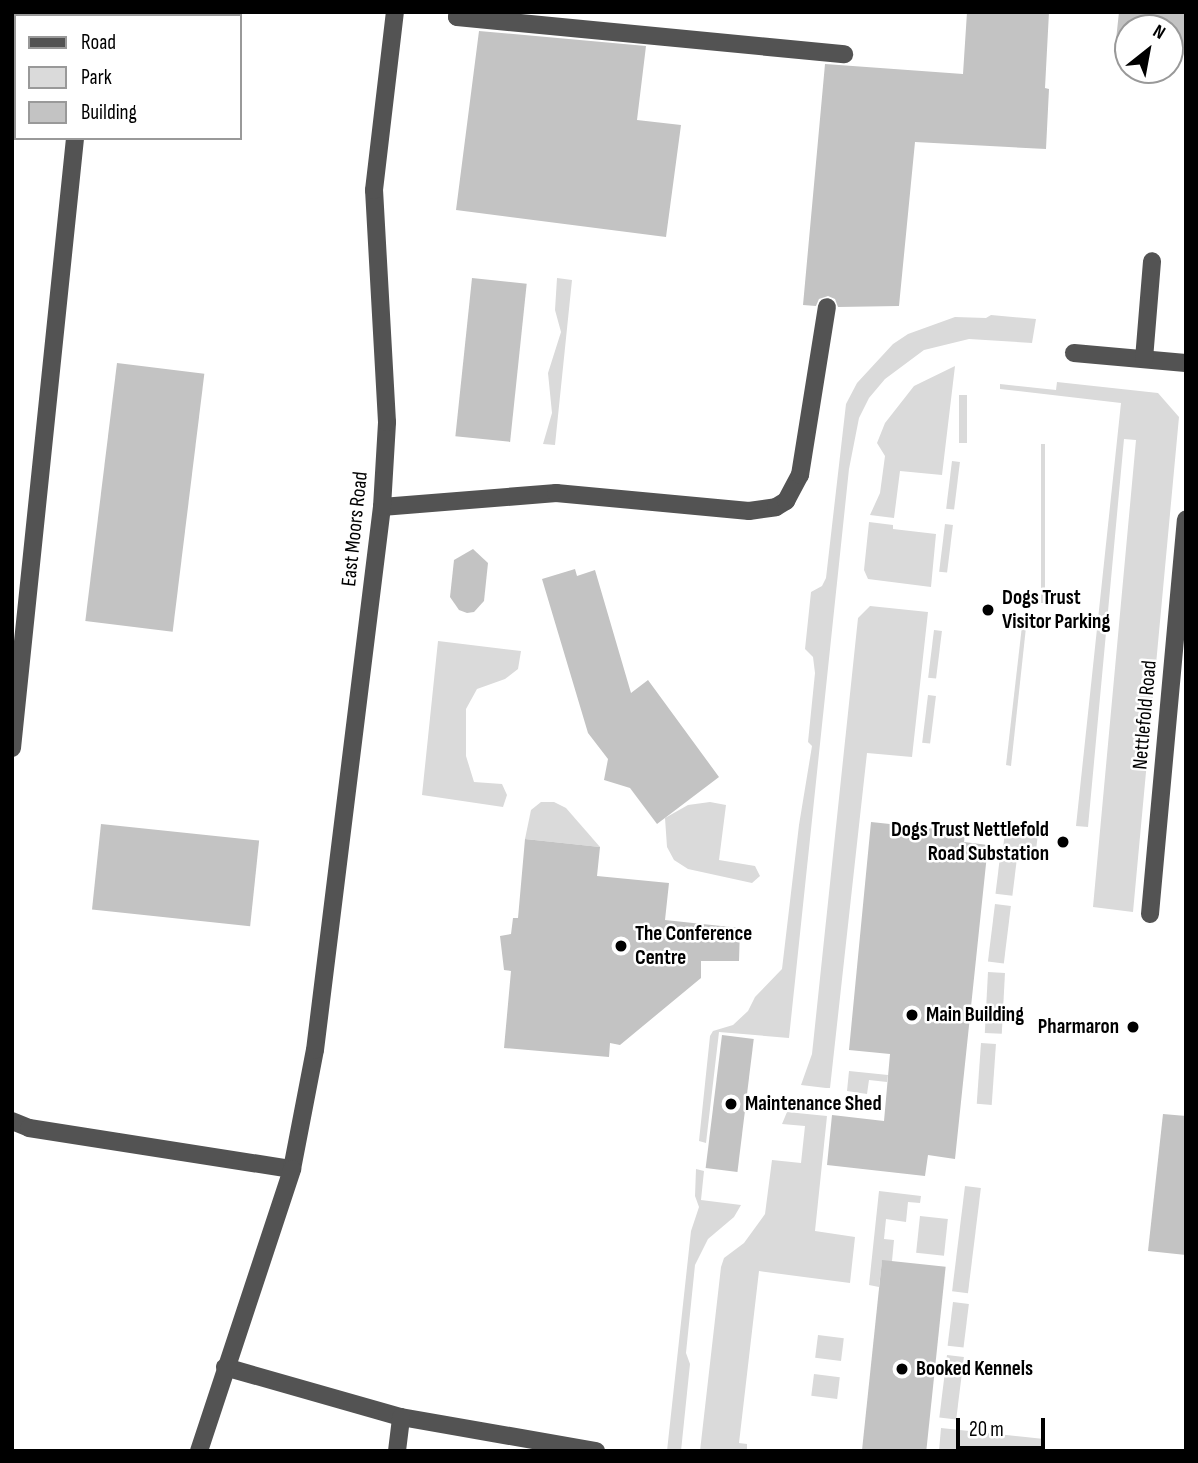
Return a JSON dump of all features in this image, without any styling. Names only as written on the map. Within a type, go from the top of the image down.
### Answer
[{"type":"street","name":"East Moors Road","points":[[199,1451],[292,1169],[314,1049],[382,507],[387,422],[374,190],[395,12]]},
{"type":"street","points":[[458,12],[457,17],[844,54]]},
{"type":"street","points":[[12,748],[75,140]]},
{"type":"street","points":[[1144,359],[1152,261]]},
{"type":"street","points":[[382,507],[556,493],[749,511],[776,507],[793,491],[800,475],[827,307]]},
{"type":"street","points":[[1074,353],[1186,363]]},
{"type":"street","name":"Nettlefold Road","points":[[1150,914],[1183,577],[1186,520]]},
{"type":"street","points":[[12,1121],[29,1128],[292,1169]]},
{"type":"street","points":[[225,1367],[401,1417],[596,1451]]},
{"type":"street","points":[[397,1451],[401,1417]]},
{"type":"green space","points":[[557,278],[572,280],[555,445],[543,444],[552,413],[548,373],[561,332],[555,310]]},
{"type":"green space","points":[[991,315],[1036,319],[1032,343],[969,339],[924,350],[885,379],[869,398],[859,418],[849,469],[789,1038],[719,1032],[706,1143],[699,1141],[710,1036],[713,1031],[733,1025],[782,969],[799,825],[812,746],[808,742],[815,673],[813,657],[805,649],[811,592],[822,586],[826,578],[846,404],[857,383],[893,344],[908,334],[955,317],[986,318]]},
{"type":"green space","points":[[955,366],[942,475],[900,471],[894,518],[870,515],[880,493],[885,456],[877,443],[885,423],[914,386]]},
{"type":"green space","points":[[1057,382],[1158,393],[1179,417],[1133,912],[1093,907],[1136,440],[1124,439],[1088,827],[1076,826],[1121,403],[1000,389],[1000,384],[1056,390]]},
{"type":"green space","points":[[959,395],[967,395],[967,443],[959,443]]},
{"type":"green space","points":[[1041,444],[1045,444],[1045,603],[1041,603]]},
{"type":"green space","points":[[952,461],[960,462],[954,510],[946,509]]},
{"type":"green space","points":[[869,522],[893,525],[893,529],[936,534],[931,587],[868,579],[864,570]]},
{"type":"green space","points":[[945,524],[953,525],[947,573],[939,572]]},
{"type":"green space","points":[[870,606],[928,612],[912,757],[867,753],[830,1088],[826,1088],[801,1085],[812,1054],[858,618]]},
{"type":"green space","points":[[1023,617],[1027,618],[1011,766],[1006,765]]},
{"type":"green space","points":[[934,630],[942,631],[936,679],[928,678]]},
{"type":"green space","points":[[438,641],[521,651],[518,669],[505,679],[477,689],[466,709],[466,756],[474,782],[502,784],[507,795],[503,807],[422,795]]},
{"type":"green space","points":[[928,695],[936,696],[930,744],[922,743]]},
{"type":"green space","points":[[541,802],[554,802],[566,808],[600,847],[525,839],[531,810]]},
{"type":"green space","points":[[710,802],[726,805],[719,860],[755,866],[760,876],[752,883],[688,869],[674,860],[667,847],[665,818],[688,805]]},
{"type":"green space","points":[[1006,824],[1039,828],[1036,850],[1003,846]]},
{"type":"green space","points":[[1000,857],[1017,859],[1012,896],[995,894]]},
{"type":"green space","points":[[995,904],[1011,906],[1004,964],[988,962]]},
{"type":"green space","points":[[988,972],[1005,973],[1002,1034],[985,1033]]},
{"type":"green space","points":[[981,1043],[996,1044],[992,1105],[977,1104]]},
{"type":"green space","points":[[849,1071],[888,1075],[887,1082],[869,1080],[867,1094],[847,1091]]},
{"type":"green space","points":[[787,1112],[827,1116],[815,1231],[855,1237],[850,1283],[759,1271],[739,1443],[747,1444],[747,1451],[700,1451],[724,1258],[744,1243],[765,1214],[772,1160],[801,1163],[805,1126],[782,1124]]},
{"type":"green space","points":[[696,1169],[704,1171],[701,1200],[741,1205],[734,1217],[708,1239],[695,1265],[686,1353],[690,1364],[681,1451],[667,1451],[691,1231],[699,1207],[695,1196]]},
{"type":"green space","points":[[965,1186],[981,1188],[968,1293],[952,1291]]},
{"type":"green space","points":[[879,1191],[921,1196],[920,1203],[908,1202],[906,1222],[886,1219],[884,1239],[894,1240],[892,1261],[882,1261],[879,1287],[869,1285]]},
{"type":"green space","points":[[920,1216],[948,1219],[944,1256],[916,1253]]},
{"type":"green space","points":[[953,1302],[969,1304],[964,1348],[948,1346]]},
{"type":"green space","points":[[818,1335],[844,1338],[841,1361],[815,1358]]},
{"type":"green space","points":[[947,1355],[964,1357],[956,1420],[939,1418]]},
{"type":"green space","points":[[814,1374],[840,1377],[837,1399],[811,1396]]},
{"type":"green space","points":[[941,1428],[1044,1439],[1043,1451],[939,1451]]},
{"type":"building","points":[[967,12],[1049,12],[1045,88],[1049,89],[1046,149],[915,142],[899,306],[838,307],[835,299],[828,296],[819,299],[816,306],[803,305],[825,64],[963,74]]},
{"type":"building","points":[[1186,12],[1186,46],[1184,14],[1119,14]]},
{"type":"building","points":[[479,31],[646,46],[637,120],[681,125],[666,237],[456,210]]},
{"type":"building","points":[[472,278],[527,284],[510,442],[455,436]]},
{"type":"building","points":[[117,363],[204,374],[173,632],[85,621]]},
{"type":"building","points":[[473,549],[488,563],[484,601],[474,612],[467,613],[459,610],[450,597],[454,560]]},
{"type":"building","points":[[575,569],[577,576],[595,570],[631,693],[648,680],[719,777],[657,824],[630,788],[604,780],[608,759],[588,733],[542,579]]},
{"type":"building","name":"Main Building","points":[[871,822],[937,829],[938,823],[966,826],[964,842],[988,845],[955,1159],[928,1155],[925,1176],[827,1165],[832,1115],[884,1121],[890,1054],[849,1050]]},
{"type":"building","points":[[101,824],[259,841],[250,926],[92,910]]},
{"type":"building","name":"The Conference Centre","points":[[525,839],[600,847],[597,876],[669,883],[665,920],[740,928],[739,961],[701,961],[701,978],[620,1045],[610,1043],[609,1057],[504,1048],[511,971],[504,970],[500,936],[511,934],[513,918],[518,918]]},
{"type":"building","name":"Maintenance Shed","points":[[722,1035],[754,1039],[737,1172],[706,1168]]},
{"type":"building","points":[[1163,1114],[1186,1116],[1186,1255],[1148,1251]]},
{"type":"building","name":"Booked Kennels","points":[[882,1260],[946,1267],[926,1451],[862,1451]]},
{"type":"place","name":"Dogs Trust Visitor Parking","points":[[988,610]]},
{"type":"place","name":"Dogs Trust Nettlefold Road Substation","points":[[1063,842]]},
{"type":"place","name":"The Conference Centre","points":[[621,946]]},
{"type":"place","name":"Main Building","points":[[912,1015]]},
{"type":"place","name":"Pharmaron","points":[[1133,1027]]},
{"type":"place","name":"Maintenance Shed","points":[[731,1104]]},
{"type":"place","name":"Booked Kennels","points":[[902,1369]]}]
